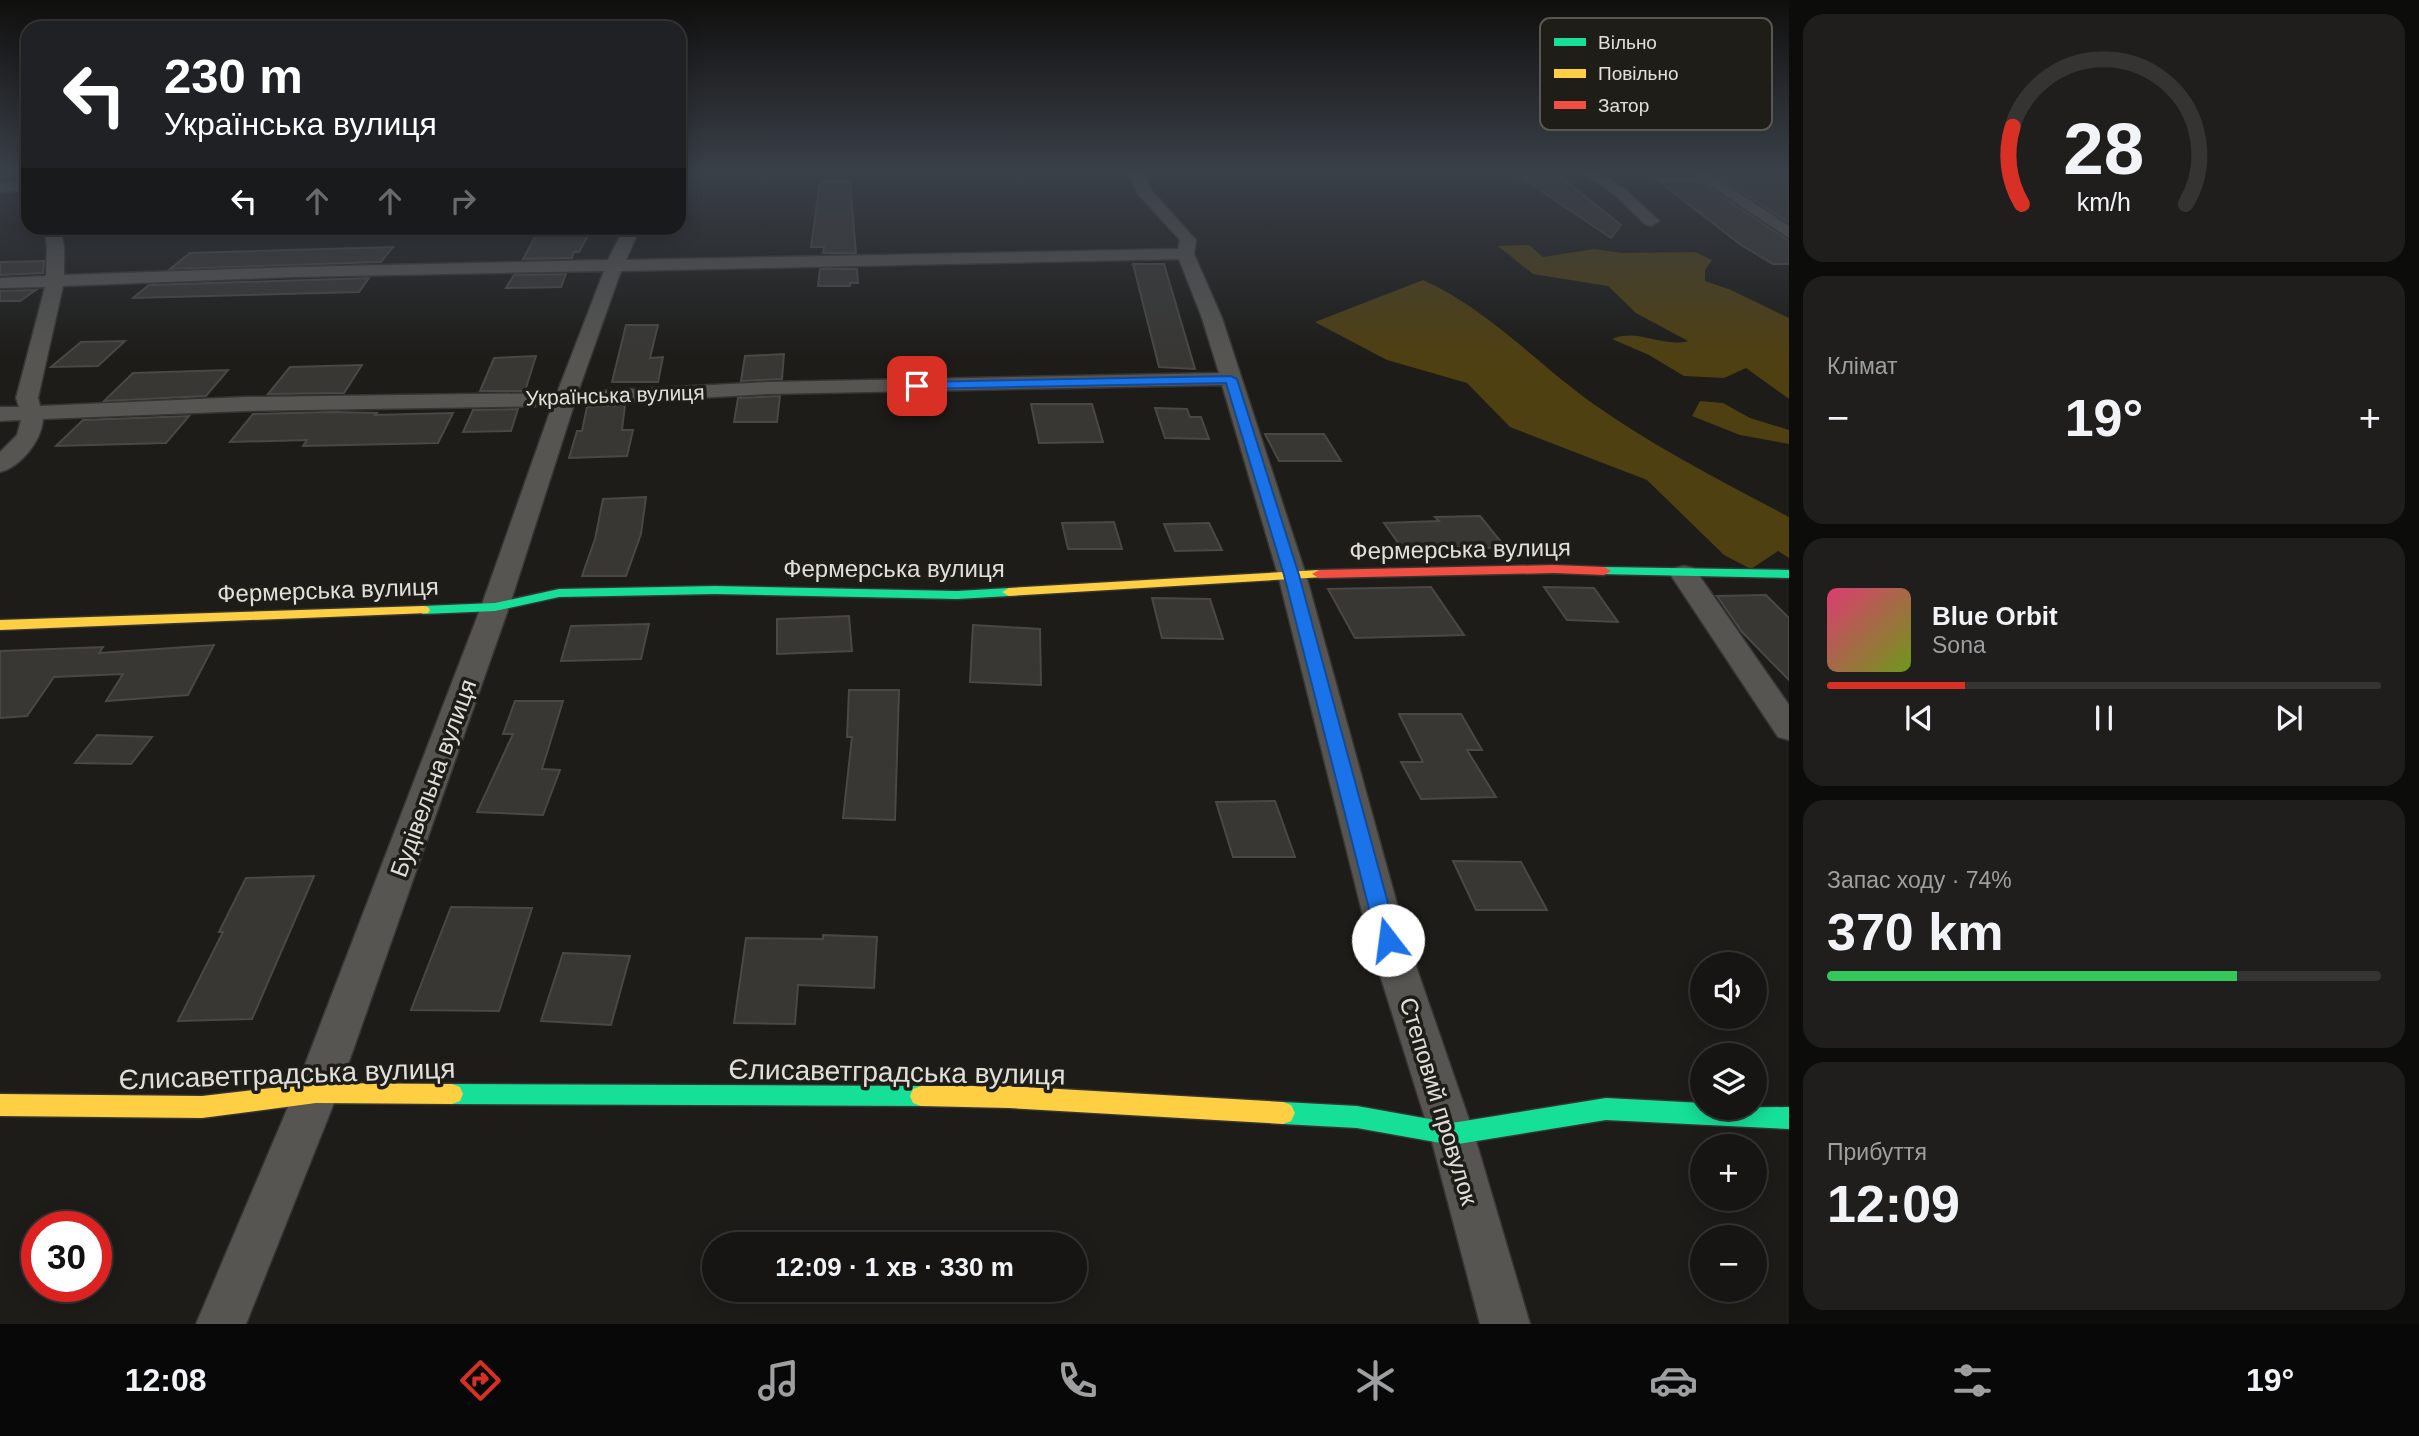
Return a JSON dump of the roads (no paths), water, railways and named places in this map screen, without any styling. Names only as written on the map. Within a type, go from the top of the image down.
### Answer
[{"type":"street","name":"Степовий провулок","points":[[1184,234],[1188,240],[1185,254],[1212,318],[1292,575],[1388,940],[1452,1134],[1505,1324]]},
{"type":"street","points":[[0,465],[30,436],[33,414],[27,398],[55,282],[54,235]]},
{"type":"street","name":"Будівельна вулиця","points":[[221,1324],[316,1093],[495,607],[565,399],[614,267],[629,235]]},
{"type":"street","points":[[0,283],[294,272],[1185,254]]},
{"type":"street","name":"Українська вулиця","points":[[0,414],[245,404],[565,399],[768,388],[1231,379]]},
{"type":"street","name":"Фермерська вулиця","points":[[0,625],[495,607],[559,593],[728,590],[957,595],[1292,575],[1554,569],[1684,574],[1789,574]]},
{"type":"street","points":[[1684,574],[1789,729]]},
{"type":"street","name":"Єлисаветградська вулиця","points":[[0,1105],[202,1107],[316,1093],[1009,1097],[1357,1117],[1452,1134],[1606,1109],[1789,1118]]}]
